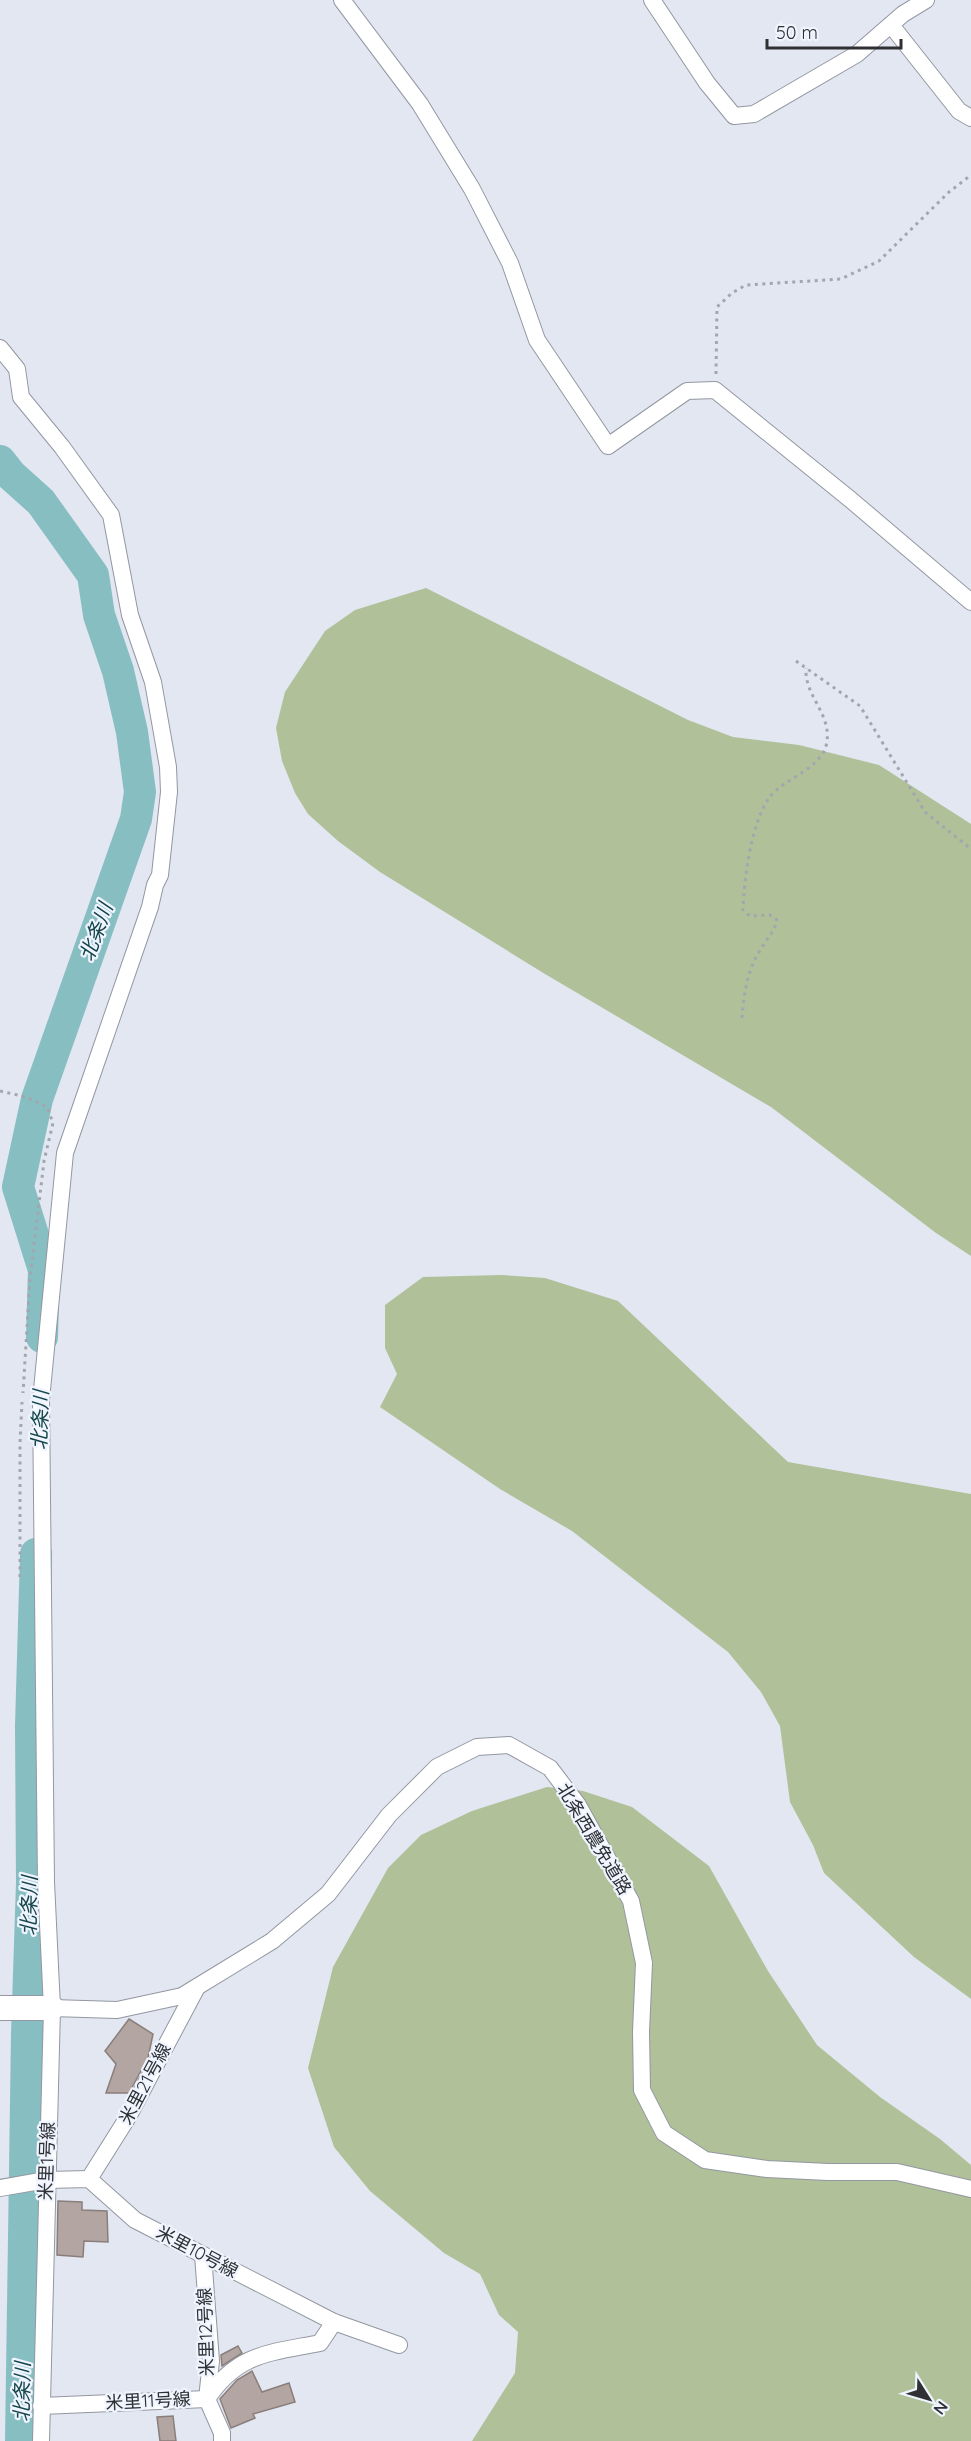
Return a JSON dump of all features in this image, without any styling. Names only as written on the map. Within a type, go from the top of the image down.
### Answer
[{"type":"street","points":[[342,0],[420,104],[472,189],[510,263],[537,340],[608,446],[687,392],[715,390],[851,500],[971,602]]},
{"type":"street","points":[[652,0],[707,83],[734,116],[754,114],[857,54],[891,25],[926,0]]},
{"type":"street","points":[[891,25],[959,111],[971,118]]},
{"type":"street","name":"米里1号線","points":[[0,348],[17,369],[21,397],[63,447],[111,515],[130,615],[153,682],[168,767],[170,792],[160,875],[65,1153],[40,1400],[46,1881],[52,2008],[41,2441]]},
{"type":"street","name":"北条西農免道路","points":[[0,2008],[117,2010],[182,1996],[272,1941],[328,1894],[389,1815],[436,1767],[477,1747],[509,1745],[550,1768],[578,1805],[631,1901],[644,1963],[641,2032],[642,2090],[663,2133],[705,2160],[767,2169],[897,2172],[971,2189]]},
{"type":"street","name":"米里21号線","points":[[89,2179],[138,2099],[196,1988]]},
{"type":"street","points":[[0,2188],[46,2180],[89,2179]]},
{"type":"street","name":"米里10号線","points":[[89,2179],[135,2220],[334,2322],[399,2345]]},
{"type":"street","name":"米里12号線","points":[[203,2255],[211,2361],[207,2399],[222,2433],[222,2441]]},
{"type":"street","name":"米里11号線","points":[[41,2406],[207,2399],[225,2374],[259,2355],[320,2343],[334,2322]]},
{"type":"path","points":[[715,390],[718,352],[717,307],[732,293],[746,285],[841,279],[879,261],[948,192],[971,175]]},
{"type":"path","points":[[796,661],[860,706],[925,812],[971,849]]},
{"type":"path","points":[[742,1018],[745,983],[760,949],[774,932],[777,920],[770,915],[750,916],[743,910],[749,854],[760,817],[769,796],[808,769],[826,748],[828,727],[805,678],[806,668]]},
{"type":"path","points":[[0,1091],[26,1097],[47,1107],[53,1123],[44,1161],[30,1279],[20,1443],[20,1577]]},
{"type":"green space","points":[[426,588],[688,720],[733,737],[799,745],[879,765],[971,824],[971,1256],[936,1233],[771,1107],[545,974],[380,872],[338,841],[308,814],[295,793],[282,761],[276,728],[285,692],[325,631],[355,610]]},
{"type":"green space","points":[[502,1275],[545,1278],[618,1301],[788,1462],[971,1494],[971,1999],[914,1957],[824,1873],[813,1845],[790,1802],[780,1726],[761,1692],[728,1652],[572,1531],[500,1489],[380,1407],[397,1374],[385,1348],[385,1305],[423,1277]]},
{"type":"green space","points":[[547,1787],[583,1791],[632,1807],[709,1866],[768,1971],[817,2045],[880,2097],[940,2139],[971,2165],[971,2441],[472,2441],[515,2373],[518,2332],[499,2315],[480,2274],[444,2253],[370,2191],[334,2147],[308,2068],[333,1967],[388,1868],[421,1835],[472,1811]]},
{"type":"building","points":[[129,2019],[153,2034],[148,2058],[129,2093],[106,2093],[116,2064],[105,2051]]},
{"type":"building","points":[[58,2201],[82,2202],[82,2210],[107,2211],[108,2242],[84,2241],[83,2257],[57,2255]]},
{"type":"building","points":[[238,2346],[242,2353],[222,2366],[221,2355]]},
{"type":"building","points":[[252,2371],[262,2392],[289,2383],[295,2402],[253,2414],[255,2418],[231,2428],[220,2399],[237,2380]]},
{"type":"building","points":[[173,2416],[176,2441],[160,2441],[157,2417]]},
{"type":"waterway","name":"北条川","points":[[0,461],[11,475],[41,502],[93,575],[99,615],[118,671],[132,732],[140,792],[136,819],[37,1099],[18,1187],[44,1270],[42,1337]]},
{"type":"waterway","name":"北条川","points":[[21,2441],[27,2034],[32,1883],[31,1726],[36,1554]]}]
